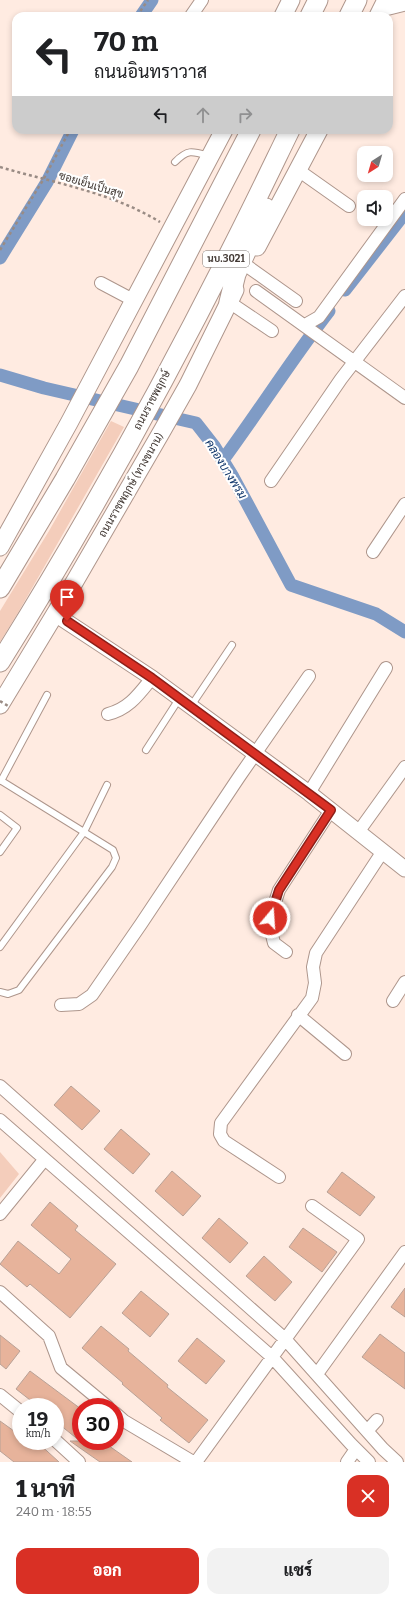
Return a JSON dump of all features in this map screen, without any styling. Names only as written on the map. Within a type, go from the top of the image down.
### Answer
[{"type":"main road","points":[[285,12],[291,0]]},
{"type":"main road","points":[[312,12],[318,0]]},
{"type":"main road","points":[[351,12],[357,0]]},
{"type":"main road","points":[[0,547],[135,301],[222,134]]},
{"type":"main road","name":"นบ.3021","points":[[0,588],[65,479],[129,366],[249,134]]},
{"type":"main road","points":[[229,302],[236,274],[286,164],[288,134]]},
{"type":"main road","name":"ถนนราชพฤกษ์","points":[[0,662],[46,588],[164,378],[232,248],[288,134]]},
{"type":"main road","name":"นบ.3021","points":[[249,263],[317,134]]},
{"type":"main road","name":"ถนนราชพฤกษ์ (ทางขนาน)","points":[[4,705],[188,385],[249,263]]},
{"type":"street","points":[[194,12],[202,0]]},
{"type":"street","points":[[381,8],[405,3]]},
{"type":"street","points":[[298,170],[349,206]]},
{"type":"street","points":[[309,328],[320,317],[405,199]]},
{"type":"street","points":[[249,263],[296,301]]},
{"type":"street","points":[[101,283],[135,301]]},
{"type":"street","points":[[256,291],[405,398]]},
{"type":"street","points":[[270,481],[355,362],[405,296]]},
{"type":"street","points":[[229,302],[272,331]]},
{"type":"street","points":[[373,552],[405,504]]},
{"type":"street","points":[[55,614],[152,678],[255,755],[309,793],[359,831],[405,869]]},
{"type":"street","points":[[309,793],[386,668]]},
{"type":"street","points":[[61,1005],[79,1004],[92,995],[309,676]]},
{"type":"street","points":[[108,714],[118,712],[132,702],[152,678]]},
{"type":"street","points":[[359,831],[405,767]]},
{"type":"street","points":[[286,952],[274,943],[270,918],[279,890],[331,810]]},
{"type":"street","points":[[279,1177],[224,1141],[220,1134],[221,1123],[298,1015],[312,998],[315,983],[312,967],[316,953],[383,851]]},
{"type":"street","points":[[393,1001],[405,982]]},
{"type":"street","points":[[298,1015],[345,1054]]},
{"type":"street","points":[[0,1086],[285,1339],[367,1431],[397,1462]]},
{"type":"street","points":[[0,1120],[44,1160],[272,1357],[369,1462]]},
{"type":"street","points":[[0,1214],[44,1160]]},
{"type":"street","points":[[124,1421],[194,1462],[358,1239],[312,1206]]},
{"type":"street","points":[[317,1374],[405,1254]]},
{"type":"street","points":[[0,1292],[49,1336],[61,1368],[97,1398]]},
{"type":"street","points":[[0,1395],[12,1405]]},
{"type":"street","points":[[367,1431],[377,1420]]},
{"type":"street","points":[[64,1448],[79,1462]]},
{"type":"street","points":[[347,1462],[356,1449]]},
{"type":"lane","points":[[175,162],[184,154],[190,152],[210,156]]},
{"type":"lane","points":[[146,750],[232,644]]},
{"type":"lane","points":[[0,992],[8,994],[19,990],[112,867],[116,858],[113,850],[0,781],[47,695]]},
{"type":"lane","points":[[0,946],[84,832],[107,785]]},
{"type":"lane","points":[[0,815],[17,828],[0,852]]},
{"type":"path","points":[[140,12],[148,0]]},
{"type":"path","points":[[0,250],[44,180],[68,134]]},
{"type":"path","name":"ซอยเย็นเป็นสุข","points":[[0,167],[124,203],[147,214],[172,230]]},
{"type":"path","points":[[0,701],[4,705]]},
{"type":"shaded area","points":[[111,421],[124,427],[0,642],[0,611],[49,531]]},
{"type":"shaded area","points":[[0,1152],[19,1174],[0,1198]]},
{"type":"building","points":[[71,1086],[100,1111],[82,1130],[54,1105]]},
{"type":"building","points":[[121,1129],[150,1154],[133,1174],[104,1149]]},
{"type":"building","points":[[172,1171],[201,1196],[183,1216],[155,1191]]},
{"type":"building","points":[[342,1172],[375,1197],[360,1216],[327,1192]]},
{"type":"building","points":[[50,1202],[78,1226],[75,1230],[116,1264],[70,1318],[30,1284],[27,1287],[0,1264],[18,1241],[59,1274],[71,1259],[31,1225]]},
{"type":"building","points":[[219,1218],[248,1243],[230,1263],[202,1238]]},
{"type":"building","points":[[303,1228],[337,1252],[322,1272],[289,1247]]},
{"type":"building","points":[[264,1256],[292,1282],[275,1301],[246,1276]]},
{"type":"building","points":[[405,1288],[405,1317],[391,1307]]},
{"type":"building","points":[[141,1291],[169,1314],[150,1337],[122,1313]]},
{"type":"building","points":[[101,1326],[129,1349],[128,1351],[168,1385],[167,1387],[208,1420],[189,1443],[160,1420],[162,1418],[82,1348]]},
{"type":"building","points":[[380,1334],[405,1353],[405,1389],[362,1357]]},
{"type":"building","points":[[0,1335],[20,1351],[6,1369],[0,1364]]},
{"type":"building","points":[[197,1338],[225,1361],[206,1384],[178,1361]]},
{"type":"building","points":[[30,1371],[72,1402],[72,1435],[64,1428],[64,1398],[28,1398],[16,1389]]},
{"type":"building","points":[[0,1421],[12,1430],[12,1450],[46,1450],[59,1462],[14,1462],[0,1451]]},
{"type":"building","points":[[83,1450],[115,1450],[132,1462],[100,1462]]},
{"type":"waterway","points":[[144,12],[152,0]]},
{"type":"waterway","points":[[0,258],[47,182],[71,134]]},
{"type":"waterway","points":[[345,290],[405,213]]},
{"type":"waterway","points":[[223,460],[329,311]]},
{"type":"waterway","name":"คลองบางพรม","points":[[0,375],[44,388],[196,423],[214,446],[233,477],[291,585],[376,614],[405,632]]},
{"type":"route","points":[[67,621],[152,678],[331,810],[279,890],[270,918]]}]
